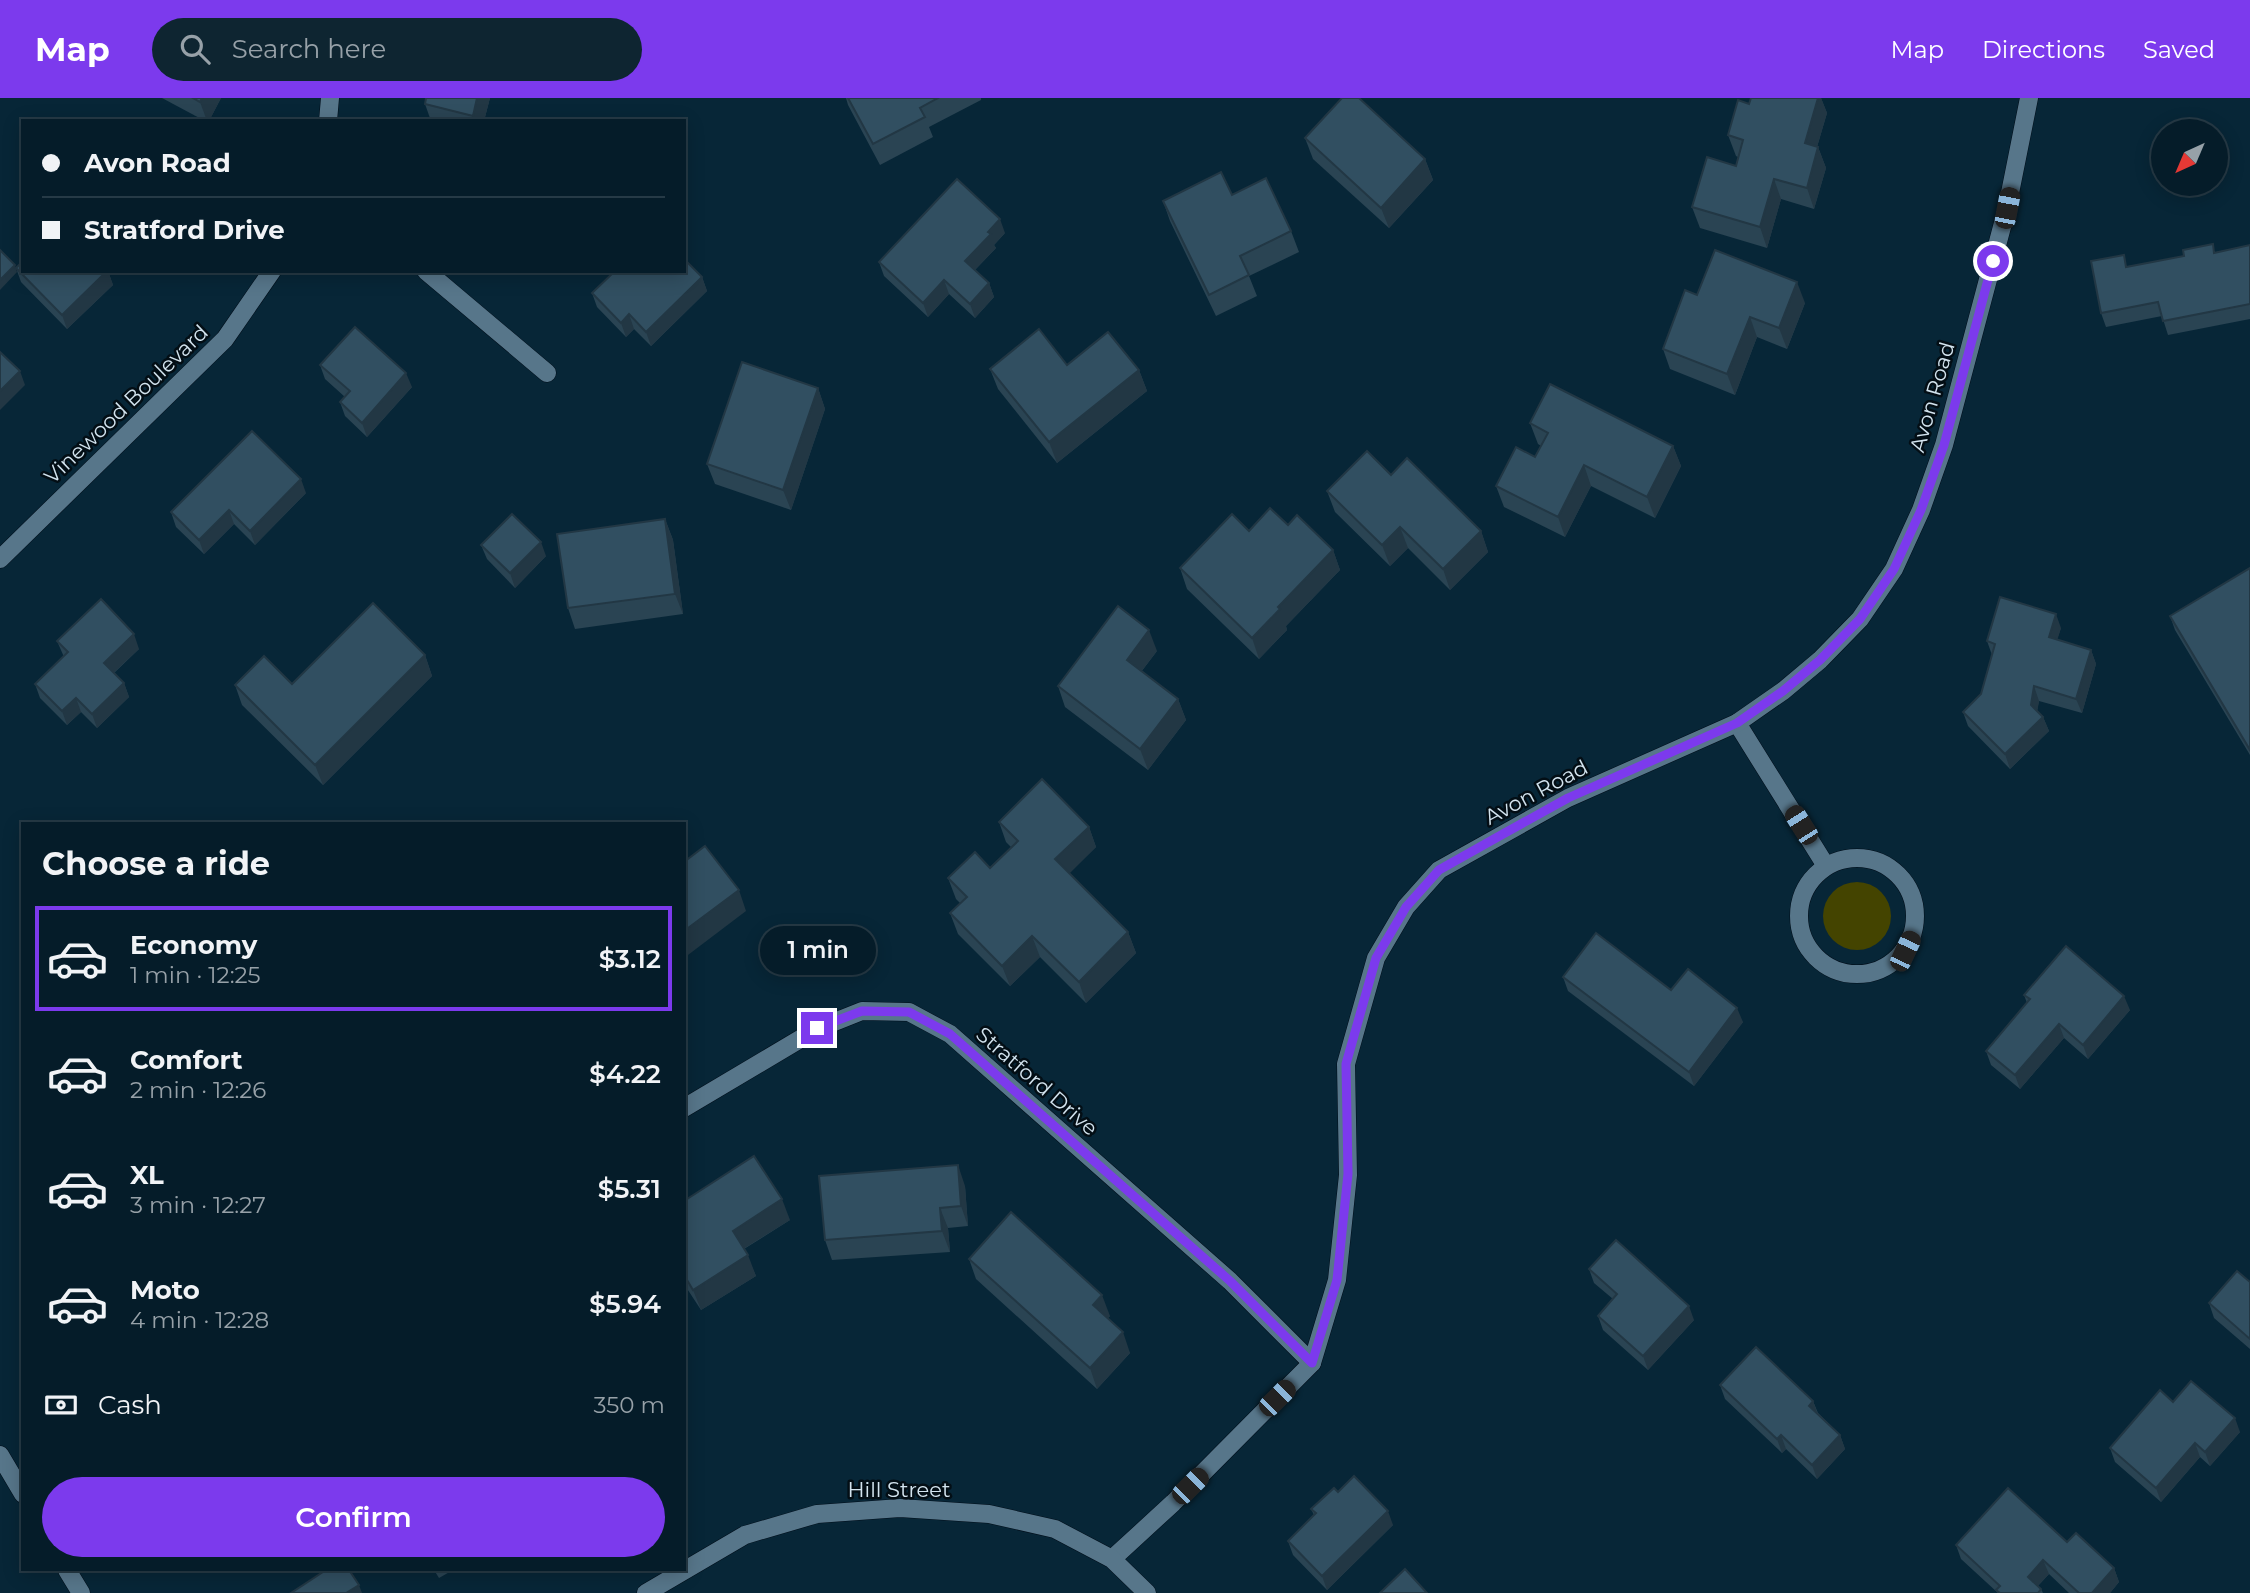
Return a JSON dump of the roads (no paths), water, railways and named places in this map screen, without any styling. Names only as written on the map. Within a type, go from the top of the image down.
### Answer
[{"type":"street","points":[[328,119],[330,98]]},
{"type":"street","name":"Avon Road","points":[[1112,1559],[1173,1503],[1312,1363],[1337,1280],[1348,1174],[1346,1064],[1376,958],[1406,907],[1439,870],[1474,850],[1568,798],[1737,723],[1783,691],[1820,660],[1860,619],[1894,569],[1921,510],[1944,445],[2007,208],[2029,98]]},
{"type":"street","name":"Vinewood Boulevard","points":[[0,559],[225,339],[271,273]]},
{"type":"street","points":[[428,273],[547,373]]},
{"type":"street","points":[[1737,723],[1826,866]]},
{"type":"street","points":[[1848,858],[1871,859],[1892,869],[1908,885],[1916,907],[1915,930],[1905,951],[1888,966],[1867,974],[1844,973],[1823,964],[1807,947],[1799,925],[1800,902],[1810,881],[1826,866],[1848,858]]},
{"type":"street","name":"Stratford Drive","points":[[686,1107],[817,1028],[862,1011],[909,1012],[950,1034],[1230,1281],[1312,1363]]},
{"type":"street","points":[[0,1455],[21,1491]]},
{"type":"street","name":"Hill Street","points":[[686,1570],[745,1535],[817,1514],[901,1508],[989,1514],[1055,1528],[1112,1559],[1147,1593]]},
{"type":"street","points":[[68,1571],[81,1593]]},
{"type":"street","name":"Hill Street","points":[[646,1593],[684,1571]]}]
